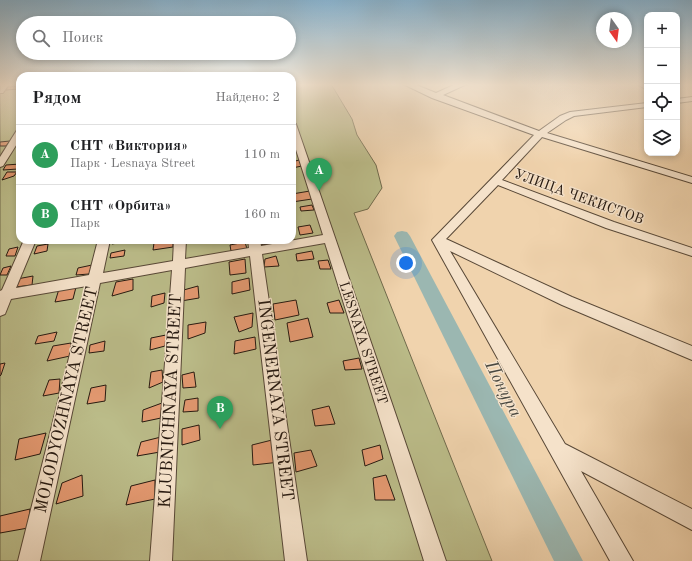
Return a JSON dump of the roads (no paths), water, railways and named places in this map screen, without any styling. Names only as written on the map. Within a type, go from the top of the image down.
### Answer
[{"type":"street","points":[[474,110],[541,135],[692,180]]},
{"type":"street","name":"УЛИЦА ЧЕКИСТОВ","points":[[605,110],[561,118],[541,135],[496,181],[610,225],[692,252]]},
{"type":"street","name":"LESNAYA STREET","points":[[296,136],[435,561]]},
{"type":"street","points":[[0,164],[16,138]]},
{"type":"street","points":[[438,240],[496,181]]},
{"type":"street","points":[[296,242],[329,238]]},
{"type":"street","points":[[438,240],[567,301],[692,353]]},
{"type":"street","points":[[438,240],[622,561]]},
{"type":"street","points":[[0,310],[3,296],[28,244]]},
{"type":"street","name":"MOLODYOZHNAYA STREET","points":[[29,561],[103,244]]},
{"type":"street","name":"KLUBNICHNAYA STREET","points":[[162,561],[180,244]]},
{"type":"street","points":[[3,296],[95,279],[179,266],[255,246],[274,244]]},
{"type":"street","name":"INGENERNAYA STREET","points":[[255,246],[296,561]]},
{"type":"street","points":[[559,452],[594,468],[692,520]]},
{"type":"waterway","name":"Понура","points":[[402,236],[569,561]]},
{"type":"place","name":"СНТ «Виктория»","points":[[319,191]]},
{"type":"place","name":"СНТ «Орбита»","points":[[220,429]]}]
